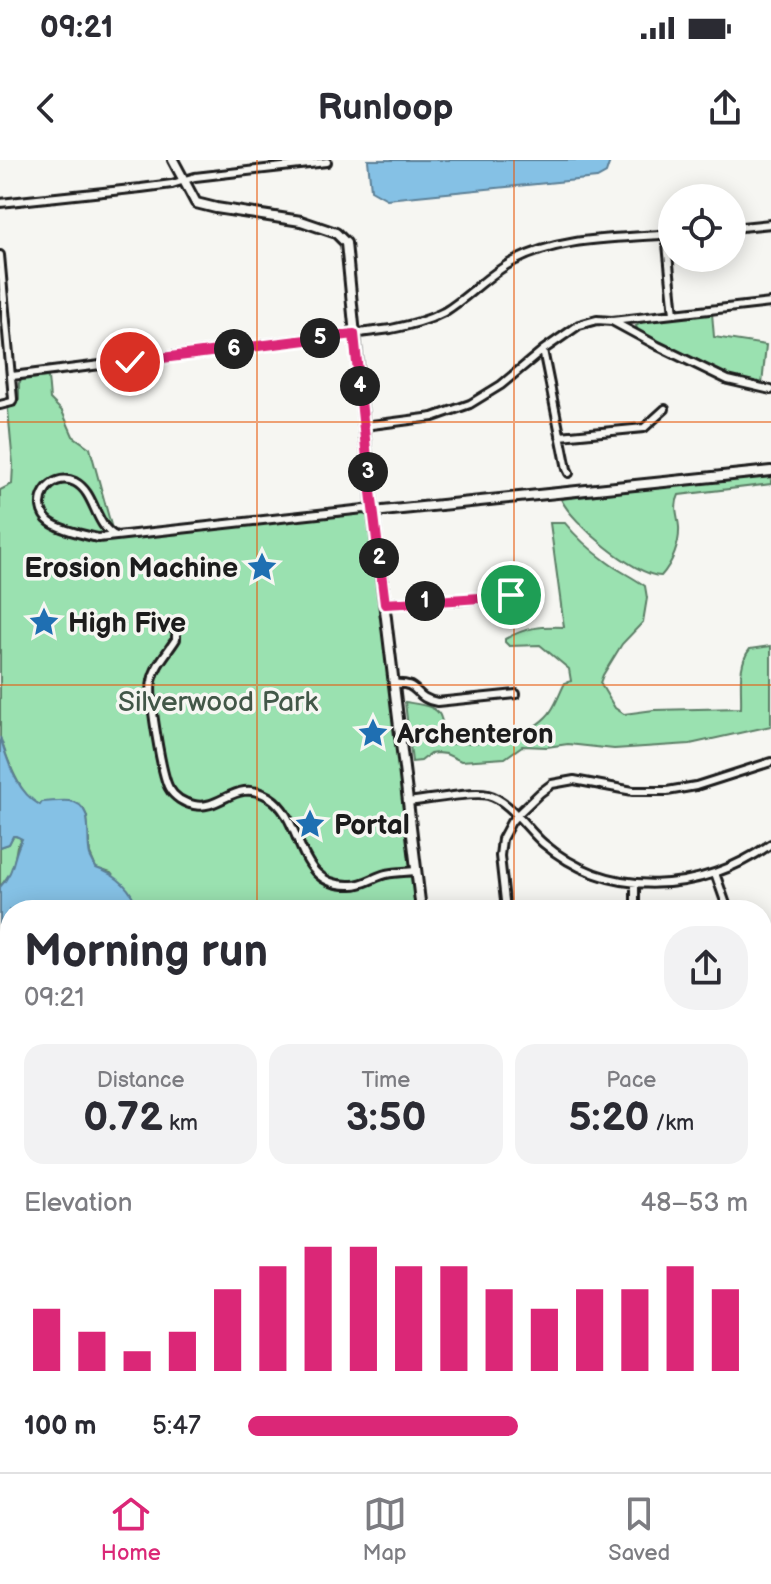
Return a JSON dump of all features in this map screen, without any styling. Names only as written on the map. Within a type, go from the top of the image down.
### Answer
[{"type":"street","points":[[173,160],[196,203],[301,221],[336,233],[346,243],[373,512],[420,900]]},
{"type":"street","points":[[0,203],[141,188],[195,177],[327,162]]},
{"type":"street","points":[[746,227],[771,224]]},
{"type":"street","points":[[12,376],[391,329],[426,321],[447,310],[486,278],[513,261],[539,250],[567,243],[658,235]]},
{"type":"street","points":[[0,255],[13,399],[0,405]]},
{"type":"street","points":[[671,272],[674,314]]},
{"type":"street","points":[[364,426],[433,417],[470,404],[501,385],[579,325],[597,320],[612,321],[771,303]]},
{"type":"street","points":[[612,321],[728,380],[771,390]]},
{"type":"street","points":[[543,350],[569,473]]},
{"type":"street","points":[[560,436],[644,428],[665,409]]},
{"type":"street","points":[[116,536],[104,527],[85,491],[77,483],[59,480],[45,491],[41,500],[42,510],[48,521],[94,538],[116,536],[364,509],[373,512],[771,471]]},
{"type":"street","points":[[385,604],[511,595]]},
{"type":"street","points":[[172,627],[176,639],[157,667],[150,690],[164,774],[172,792],[183,802],[197,806],[209,805],[241,791],[267,796],[282,810],[310,866],[320,876],[337,884],[359,884],[384,875],[417,871]]},
{"type":"street","points":[[393,684],[406,683],[425,700],[437,702],[516,694]]},
{"type":"street","points":[[505,900],[500,847],[505,831],[546,788],[560,781],[574,780],[633,791],[667,791],[696,786],[771,762]]},
{"type":"street","points":[[408,802],[481,794],[501,801],[543,842],[569,861],[593,873],[635,883],[681,882],[715,873],[771,844]]},
{"type":"street","points":[[715,873],[724,900]]},
{"type":"street","points":[[635,883],[635,900]]},
{"type":"green space","points":[[712,313],[714,337],[766,345],[762,385],[730,377],[639,333],[636,326],[643,322]]},
{"type":"green space","name":"Silverwood Park","points":[[48,377],[50,399],[62,411],[73,436],[90,448],[115,540],[367,513],[416,900],[132,900],[111,873],[96,868],[90,854],[87,816],[83,808],[43,806],[25,793],[0,737],[0,490],[12,484],[8,409],[19,399],[19,383]]},
{"type":"green space","points":[[771,475],[771,484],[679,495],[676,507],[679,527],[677,547],[661,576],[636,567],[605,546],[578,521],[561,499]]},
{"type":"green space","points":[[550,523],[565,523],[601,558],[645,586],[647,598],[643,622],[622,644],[600,683],[615,708],[624,714],[654,710],[741,708],[742,670],[746,655],[750,649],[771,646],[771,726],[690,744],[614,749],[568,744],[522,746],[505,758],[461,761],[437,753],[412,762],[405,702],[436,710],[450,744],[488,741],[514,736],[536,725],[552,710],[565,683],[571,681],[569,669],[540,645],[509,646],[505,642],[505,639],[527,630],[564,627]]},
{"type":"green space","points":[[13,836],[20,837],[21,841],[17,846],[13,869],[0,887],[0,847],[9,844]]},
{"type":"water","points":[[368,160],[610,161],[606,173],[597,178],[387,199],[371,190]]},
{"type":"water","points":[[0,737],[14,775],[32,799],[40,805],[42,802],[69,801],[83,808],[88,823],[90,856],[96,868],[123,883],[134,900],[0,900],[0,887],[9,875],[22,839],[13,836],[9,844],[0,847]]},
{"type":"place","name":"Erosion Machine","points":[[262,567]]},
{"type":"place","name":"High Five","points":[[44,622]]},
{"type":"place","name":"Archenteron","points":[[373,733]]},
{"type":"place","name":"Portal","points":[[310,824]]},
{"type":"route","points":[[130,362],[354,334],[385,604],[511,595]]}]
